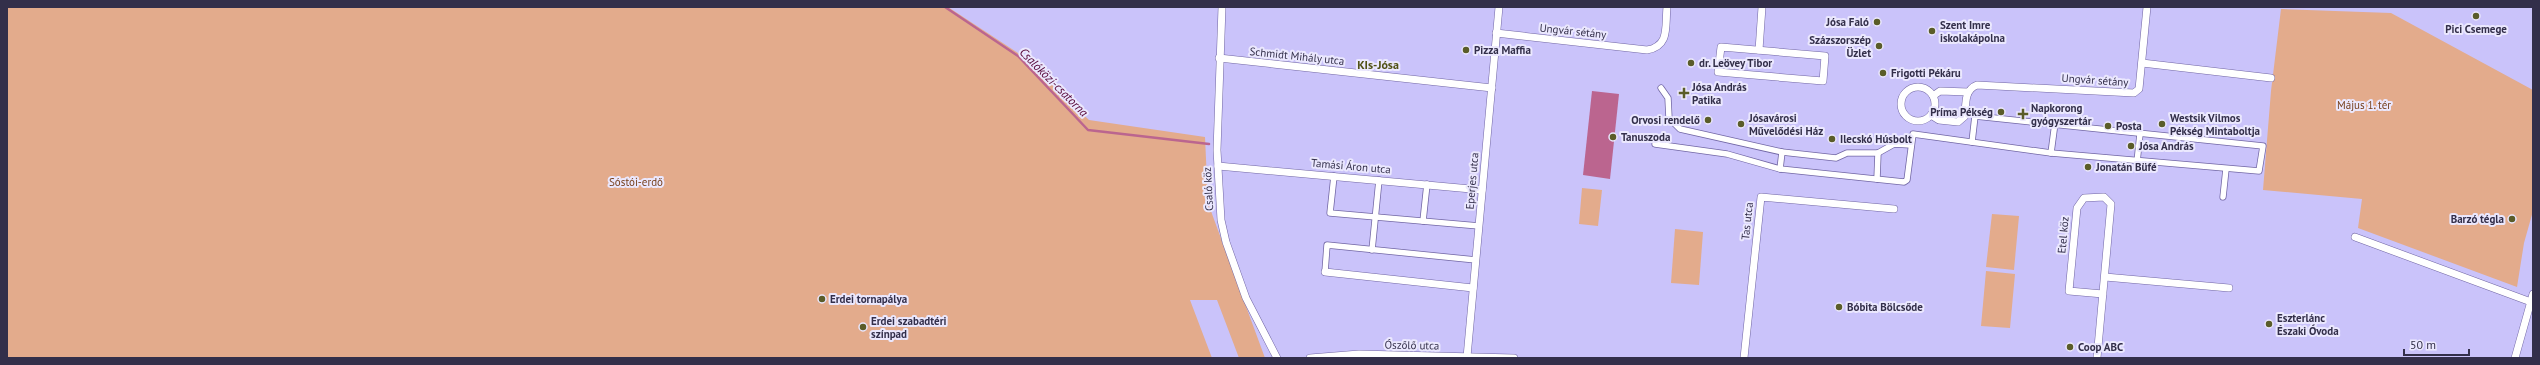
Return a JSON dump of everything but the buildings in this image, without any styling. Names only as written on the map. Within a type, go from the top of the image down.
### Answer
[{"type":"street","name":"Csaló köz","points":[[1222,7],[1219,58],[1218,166],[1221,220],[1226,242],[1246,298],[1277,358]]},
{"type":"street","name":"Eperjes utca","points":[[1467,357],[1499,7]]},
{"type":"street","name":"Ungvár sétány","points":[[1496,33],[1647,50],[1658,48],[1664,41],[1667,7]]},
{"type":"street","points":[[1759,50],[1762,7]]},
{"type":"street","name":"Ungvár sétány","points":[[1933,96],[1940,91],[1968,92],[1971,87],[1977,85],[2134,93],[2139,89],[2147,7]]},
{"type":"street","points":[[1721,47],[1759,50],[1825,56],[1823,81],[1718,72],[1721,47]]},
{"type":"street","name":"Schmidt Mihály utca","points":[[1219,58],[1492,88]]},
{"type":"street","points":[[2142,63],[2271,78]]},
{"type":"street","points":[[1919,87],[1926,89],[1933,96],[1934,108],[1931,115],[1919,121],[1909,118],[1903,111],[1902,99],[1909,89],[1919,87]]},
{"type":"street","points":[[1661,88],[1668,98],[1669,118],[1680,129],[1782,152],[1836,158],[1847,153],[1878,153],[1894,144],[1911,145]]},
{"type":"street","points":[[1931,115],[1939,120],[1958,122],[1965,116],[1968,92]]},
{"type":"street","points":[[1655,144],[1727,154],[1780,169],[1904,182],[1907,180],[1913,134],[2051,153],[2137,162],[2259,171],[2263,146],[2140,134],[2055,123],[1974,116],[1965,110]]},
{"type":"street","points":[[1972,142],[1974,116]]},
{"type":"street","points":[[2051,153],[2055,123]]},
{"type":"street","points":[[2137,162],[2140,134]]},
{"type":"street","points":[[1780,169],[1782,152]]},
{"type":"street","points":[[1877,179],[1878,153]]},
{"type":"street","name":"Tamási Áron utca","points":[[1218,166],[1482,190]]},
{"type":"street","points":[[2223,196],[2226,169]]},
{"type":"street","points":[[1334,176],[1330,213],[1479,226]]},
{"type":"street","points":[[1372,250],[1379,180]]},
{"type":"street","points":[[1423,221],[1427,184]]},
{"type":"street","name":"Tas utca","points":[[1744,358],[1760,197],[1894,209]]},
{"type":"street","name":"Etel köz","points":[[2097,358],[2112,204],[2104,197],[2084,198],[2077,208],[2069,291],[2103,294]]},
{"type":"street","points":[[2355,237],[2531,302]]},
{"type":"street","points":[[1473,288],[1325,272],[1327,245],[1476,260]]},
{"type":"street","points":[[2105,277],[2229,288]]},
{"type":"street","points":[[2515,358],[2533,294]]},
{"type":"street","name":"Ószőlő utca","points":[[1310,358],[1359,354],[1514,358]]},
{"type":"green space","name":"Sóstói-erdő","points":[[7,7],[948,7],[1021,55],[1089,120],[1205,137],[1208,203],[1265,358],[1239,358],[1217,300],[1190,300],[1212,358],[7,358]]},
{"type":"green space","name":"Május 1. tér","points":[[2281,9],[2391,13],[2533,90],[2533,211],[2524,243],[2517,287],[2358,228],[2362,199],[2263,190],[2271,91]]},
{"type":"green space","points":[[1582,188],[1602,190],[1598,226],[1579,224]]},
{"type":"green space","points":[[1992,214],[2019,216],[2014,270],[1986,267]]},
{"type":"green space","points":[[1675,229],[1703,232],[1699,285],[1671,283]]},
{"type":"green space","points":[[1986,271],[2015,274],[2010,328],[1981,326]]},
{"type":"shaded area","points":[[1592,91],[1619,94],[1610,179],[1583,175]]},
{"type":"waterway","name":"Csalóközi-csatorna","points":[[945,7],[1018,56],[1088,130],[1209,144]]},
{"type":"place","name":"Pici Csemege","points":[[2476,16]]},
{"type":"place","name":"Jósa Faló","points":[[1877,22]]},
{"type":"place","name":"Szent Imre iskolakápolna","points":[[1932,31]]},
{"type":"place","name":"Százszorszép Üzlet","points":[[1879,46]]},
{"type":"place","name":"Pizza Maffia","points":[[1466,50]]},
{"type":"place","name":"dr. Leövey Tibor","points":[[1691,63]]},
{"type":"place","name":"Frigotti Pékáru","points":[[1883,73]]},
{"type":"place","name":"Jósa András Patika","points":[[1684,93]]},
{"type":"place","name":"Príma Pékség","points":[[2001,112]]},
{"type":"place","name":"Napkorong gyógyszertár","points":[[2023,114]]},
{"type":"place","name":"Orvosi rendelő","points":[[1708,120]]},
{"type":"place","name":"Jósavárosi Művelődési Ház","points":[[1741,124]]},
{"type":"place","name":"Westsik Vilmos Pékség Mintaboltja","points":[[2162,124]]},
{"type":"place","name":"Posta","points":[[2108,126]]},
{"type":"place","name":"Tanuszoda","points":[[1613,137]]},
{"type":"place","name":"Ilecskó Húsbolt","points":[[1832,139]]},
{"type":"place","name":"Jósa András","points":[[2131,146]]},
{"type":"place","name":"Jonatán Büfé","points":[[2088,167]]},
{"type":"place","name":"Barzó tégla","points":[[2512,219]]},
{"type":"place","name":"Erdei tornapálya","points":[[822,299]]},
{"type":"place","name":"Bóbita Bölcsőde","points":[[1839,307]]},
{"type":"place","name":"Eszterlánc Északi Óvoda","points":[[2269,324]]},
{"type":"place","name":"Erdei szabadtéri színpad","points":[[863,327]]},
{"type":"place","name":"Coop ABC","points":[[2070,347]]},
{"type":"district","name":"KIs-Jósa","points":[[1378,64]]}]
